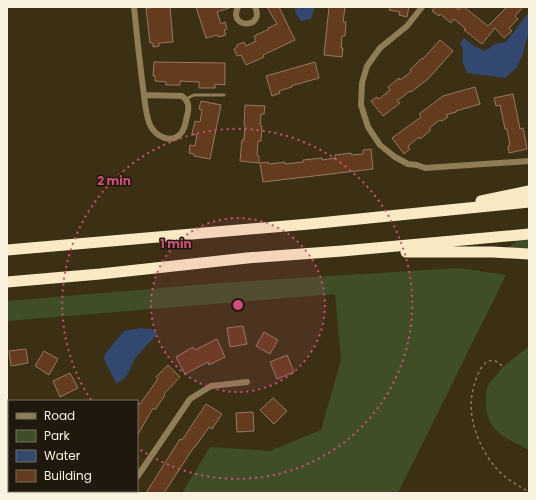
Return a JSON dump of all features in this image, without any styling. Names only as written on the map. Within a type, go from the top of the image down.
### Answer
[{"type":"highway","points":[[428,212],[529,191]]},
{"type":"highway","points":[[7,250],[316,223],[529,202]]},
{"type":"highway","points":[[7,282],[100,274],[246,258],[529,234]]},
{"type":"highway","points":[[342,251],[493,252],[529,254]]},
{"type":"street","points":[[134,7],[138,56],[147,116],[150,125],[156,133],[164,138],[172,139],[182,132],[189,103],[186,99],[182,96],[144,95]]},
{"type":"street","points":[[238,7],[236,12],[238,19],[243,24],[251,23],[256,19],[256,7]]},
{"type":"street","points":[[422,7],[407,26],[380,48],[367,66],[362,83],[361,105],[368,127],[380,145],[394,157],[408,164],[426,168],[529,161]]},
{"type":"street","points":[[138,476],[190,399],[211,386],[247,382]]},
{"type":"lane","points":[[186,99],[194,95],[224,95]]},
{"type":"path","points":[[502,366],[498,362],[491,361],[483,364],[479,371],[471,402],[473,422],[478,438],[486,454],[498,471],[508,480],[529,492]]},
{"type":"green space","points":[[529,228],[529,249],[510,247]]},
{"type":"green space","points":[[459,268],[506,275],[398,493],[182,493],[210,447],[270,451],[321,430],[341,360],[335,294],[7,321],[7,301],[220,283]]},
{"type":"green space","points":[[529,346],[529,450],[506,438],[494,428],[487,413],[486,394],[490,382],[502,368]]},
{"type":"water","points":[[295,7],[314,7],[311,19],[301,21],[296,14]]},
{"type":"water","points":[[529,12],[529,32],[517,67],[505,78],[467,73],[463,63],[463,49],[460,43],[464,38],[474,46],[485,51],[495,44],[506,42]]},
{"type":"water","points":[[141,328],[151,329],[157,333],[135,358],[129,372],[123,380],[116,383],[104,359],[105,354],[124,331]]},
{"type":"building","points":[[170,7],[173,42],[159,43],[159,46],[153,47],[153,43],[150,43],[146,8]]},
{"type":"building","points":[[196,7],[229,7],[217,12],[221,24],[225,22],[227,29],[224,30],[226,35],[218,37],[217,35],[206,38]]},
{"type":"building","points":[[267,7],[279,7],[295,40],[246,65],[241,55],[237,56],[234,49],[237,45],[244,42],[246,46],[256,41],[254,36],[277,24]]},
{"type":"building","points":[[329,7],[345,7],[343,22],[346,22],[345,36],[342,36],[342,57],[324,55]]},
{"type":"building","points":[[390,7],[409,7],[407,17],[399,15],[400,12],[389,10]]},
{"type":"building","points":[[435,7],[455,7],[459,10],[461,7],[464,7],[488,26],[507,7],[523,7],[515,16],[518,19],[509,28],[512,31],[504,38],[495,28],[482,44],[464,30],[466,29],[454,19],[451,23],[440,14],[439,16],[432,11]]},
{"type":"building","points":[[440,40],[453,51],[428,79],[397,101],[400,103],[383,116],[371,101],[377,97],[379,99],[390,90],[388,87],[399,78],[400,80],[411,72],[410,70],[422,58],[423,59]]},
{"type":"building","points":[[154,62],[225,63],[225,85],[215,84],[215,88],[199,88],[199,82],[180,81],[180,85],[166,85],[166,82],[155,81],[155,76],[153,76]]},
{"type":"building","points":[[315,62],[319,78],[291,86],[292,87],[279,91],[280,93],[272,96],[266,76]]},
{"type":"building","points":[[475,87],[480,104],[446,115],[448,117],[442,121],[440,120],[429,128],[431,130],[420,139],[419,137],[408,146],[410,149],[404,154],[392,138],[421,117],[419,114],[443,96]]},
{"type":"building","points":[[513,94],[520,129],[523,128],[527,149],[509,153],[508,146],[510,145],[507,129],[505,129],[500,105],[496,106],[494,98]]},
{"type":"building","points":[[201,101],[221,105],[210,159],[194,156],[194,154],[189,153],[190,145],[195,146],[197,135],[192,134],[195,121],[200,122],[202,110],[199,109]]},
{"type":"building","points":[[245,105],[265,106],[264,114],[261,114],[261,141],[258,141],[257,155],[259,156],[259,163],[240,161],[242,140],[244,140]]},
{"type":"building","points":[[371,149],[373,169],[263,182],[260,163],[268,162],[269,164],[285,162],[285,164],[303,162],[303,160],[322,158],[322,160],[335,158],[335,155],[351,153],[351,155],[363,154],[363,150]]},
{"type":"building","points":[[243,326],[247,344],[230,347],[227,328]]},
{"type":"building","points":[[264,332],[278,340],[270,354],[256,346]]},
{"type":"building","points":[[217,339],[225,357],[209,365],[208,362],[185,374],[176,357],[193,347],[195,350]]},
{"type":"building","points":[[26,349],[28,363],[11,366],[9,351]]},
{"type":"building","points":[[44,351],[58,359],[49,375],[35,366]]},
{"type":"building","points":[[287,355],[294,372],[277,379],[270,362]]},
{"type":"building","points":[[168,365],[180,377],[164,394],[165,395],[155,410],[153,408],[138,434],[138,405],[158,379],[156,377]]},
{"type":"building","points":[[70,373],[78,388],[60,397],[53,381]]},
{"type":"building","points":[[273,398],[287,411],[274,424],[260,410]]},
{"type":"building","points":[[206,404],[222,414],[212,429],[209,427],[194,447],[164,493],[146,493],[180,439],[182,440]]},
{"type":"building","points":[[253,412],[254,431],[237,432],[236,413]]}]
